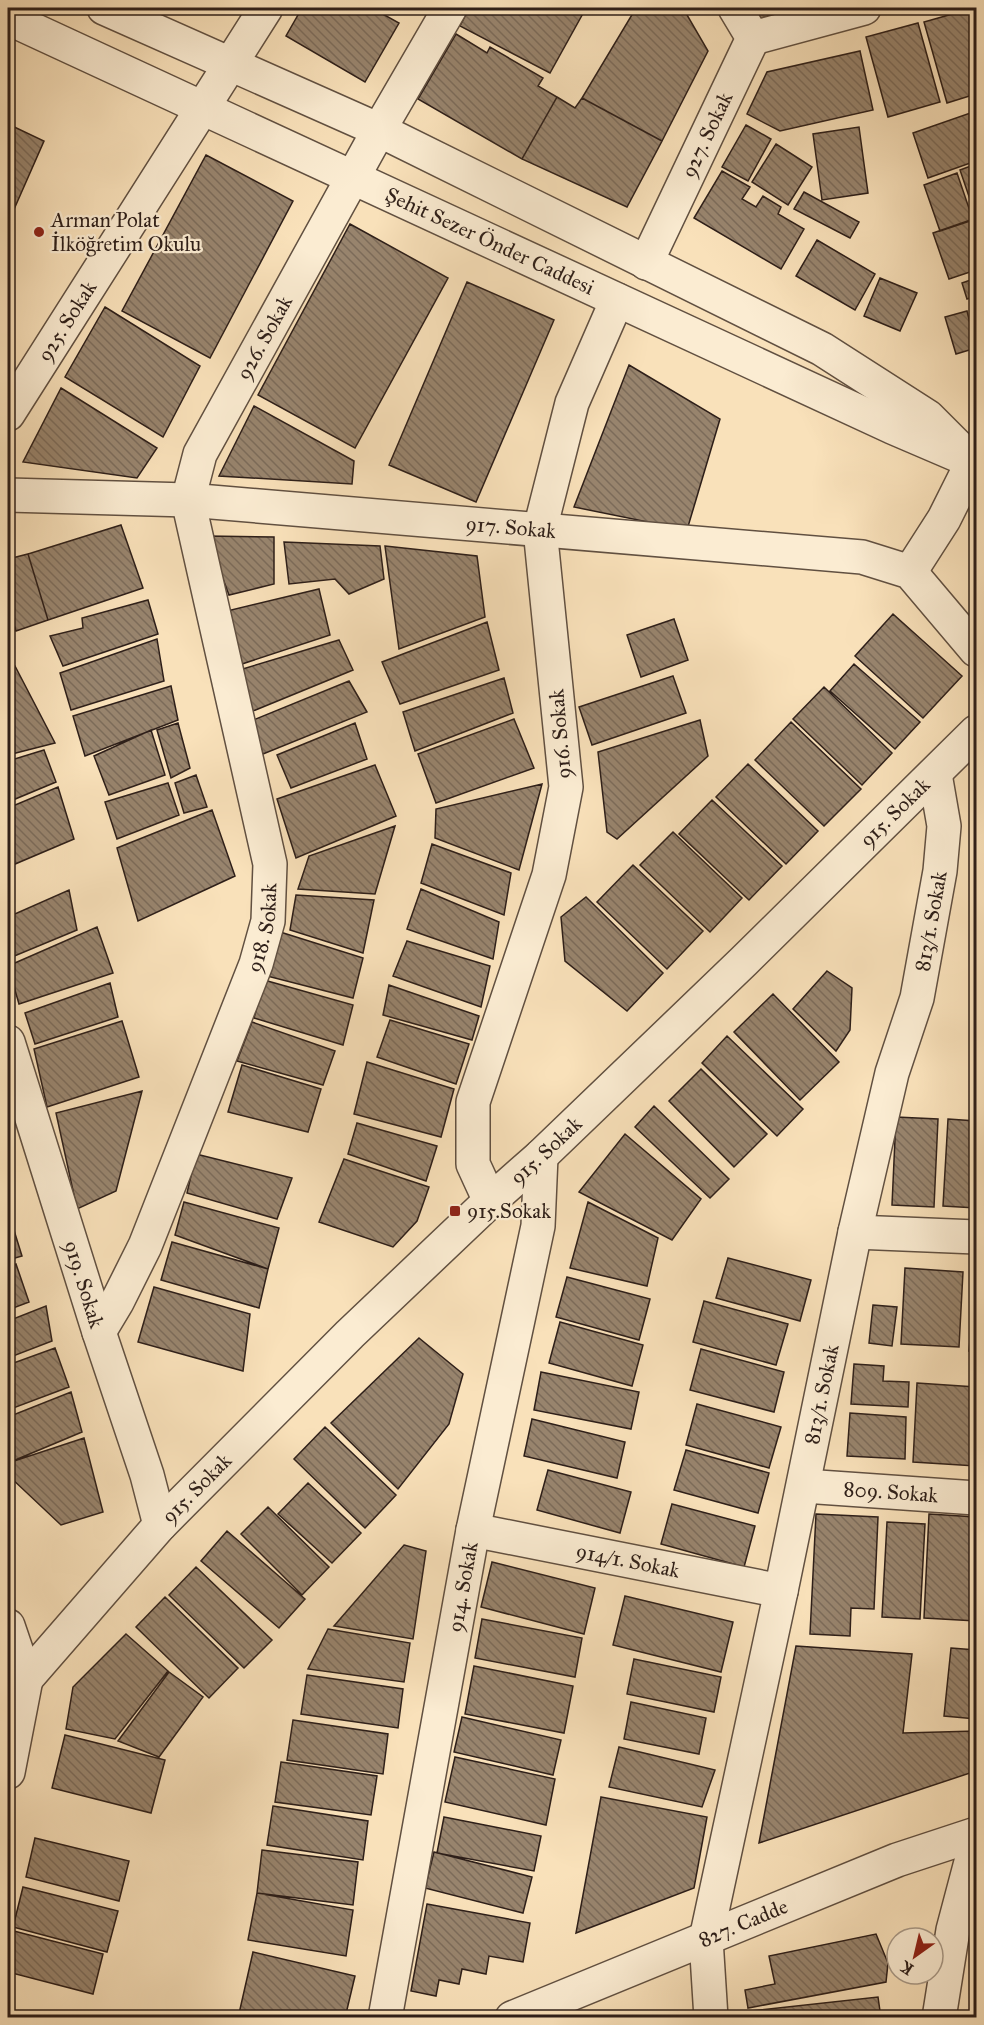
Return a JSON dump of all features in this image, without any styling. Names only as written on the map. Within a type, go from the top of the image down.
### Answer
[{"type":"street","points":[[104,8],[378,130],[822,349],[928,417],[975,462],[944,519],[910,572],[976,650]]},
{"type":"street","points":[[230,63],[266,8]]},
{"type":"street","points":[[378,130],[450,8]]},
{"type":"street","points":[[735,8],[753,38],[864,8]]},
{"type":"street","name":"Şehit Sezer Önder Caddesi","points":[[8,18],[892,428],[975,462]]},
{"type":"street","name":"927. Sokak","points":[[646,263],[753,38]]},
{"type":"street","name":"925. Sokak","points":[[8,414],[230,63]]},
{"type":"street","name":"926. Sokak","points":[[188,500],[200,454],[378,130]]},
{"type":"street","name":"916. Sokak","points":[[490,1201],[473,1164],[473,1102],[549,874],[566,787],[540,529],[572,403],[617,300]]},
{"type":"street","name":"917. Sokak","points":[[8,495],[188,500],[540,529],[862,557],[910,572]]},
{"type":"street","name":"918. Sokak","points":[[99,1332],[146,1246],[256,964],[268,921],[270,864],[188,500]]},
{"type":"street","name":"915. Sokak","points":[[26,1679],[160,1525],[350,1334],[490,1201],[541,1156],[976,732]]},
{"type":"street","name":"813/1. Sokak","points":[[711,2018],[706,1939],[782,1591],[855,1232],[892,1073],[917,998],[940,871],[944,826],[935,774]]},
{"type":"street","name":"919. Sokak","points":[[8,1042],[99,1332],[147,1475],[160,1525]]},
{"type":"street","name":"914. Sokak","points":[[385,2018],[473,1530],[538,1226],[541,1156]]},
{"type":"street","points":[[855,1232],[976,1237]]},
{"type":"street","name":"809. Sokak","points":[[804,1486],[976,1498]]},
{"type":"street","name":"914/1. Sokak","points":[[473,1530],[782,1591]]},
{"type":"street","points":[[8,1626],[26,1679],[8,1772]]},
{"type":"street","name":"827. Cadde","points":[[512,2018],[897,1860],[976,1834]]},
{"type":"street","points":[[939,2018],[953,1930],[976,1843]]},
{"type":"building","points":[[302,8],[372,8],[399,23],[365,82],[286,36]]},
{"type":"building","points":[[469,8],[586,8],[550,73],[460,26]]},
{"type":"building","points":[[636,8],[683,8],[708,51],[662,141],[582,98]]},
{"type":"building","points":[[752,8],[793,8],[756,20]]},
{"type":"building","points":[[970,9],[976,32],[976,94],[947,103],[924,22]]},
{"type":"building","points":[[918,23],[940,102],[888,117],[866,37]]},
{"type":"building","points":[[456,34],[487,53],[490,47],[543,78],[538,86],[557,97],[522,159],[418,99]]},
{"type":"building","points":[[860,51],[873,110],[780,131],[747,114],[767,72]]},
{"type":"building","points":[[557,97],[575,108],[582,98],[662,141],[627,207],[522,159]]},
{"type":"building","points":[[976,111],[976,161],[928,178],[913,133]]},
{"type":"building","points":[[8,124],[44,141],[8,223]]},
{"type":"building","points":[[746,125],[771,139],[748,181],[722,167]]},
{"type":"building","points":[[859,127],[868,193],[822,200],[813,134]]},
{"type":"building","points":[[776,144],[812,167],[788,205],[752,182]]},
{"type":"building","points":[[206,155],[293,201],[210,358],[122,311]]},
{"type":"building","points":[[976,164],[976,213],[975,214],[960,170]]},
{"type":"building","points":[[722,171],[750,187],[742,199],[756,207],[763,196],[781,207],[778,214],[804,229],[781,269],[694,218]]},
{"type":"building","points":[[957,173],[973,220],[940,231],[924,185]]},
{"type":"building","points":[[804,192],[859,222],[850,238],[794,209]]},
{"type":"building","points":[[976,218],[976,270],[949,279],[933,233]]},
{"type":"building","points":[[350,224],[448,278],[355,448],[258,395]]},
{"type":"building","points":[[817,240],[875,274],[855,310],[796,276]]},
{"type":"building","points":[[880,278],[917,293],[900,331],[864,316]]},
{"type":"building","points":[[976,278],[976,296],[967,299],[962,283]]},
{"type":"building","points":[[467,282],[554,320],[476,502],[389,465]]},
{"type":"building","points":[[105,307],[200,366],[163,437],[65,377]]},
{"type":"building","points":[[967,311],[976,348],[956,354],[945,317]]},
{"type":"building","points":[[629,365],[720,419],[687,530],[574,507]]},
{"type":"building","points":[[61,388],[157,448],[137,478],[23,462]]},
{"type":"building","points":[[254,406],[354,461],[352,484],[219,476]]},
{"type":"building","points":[[121,525],[143,588],[48,620],[28,554]]},
{"type":"building","points":[[207,536],[274,537],[274,584],[229,595]]},
{"type":"building","points":[[284,542],[380,546],[384,579],[349,594],[335,579],[289,584]]},
{"type":"building","points":[[385,546],[477,556],[485,617],[399,649]]},
{"type":"building","points":[[28,554],[48,620],[16,631],[8,606],[8,559]]},
{"type":"building","points":[[319,589],[330,635],[242,664],[227,611]]},
{"type":"building","points":[[148,600],[158,634],[63,666],[50,636],[83,628],[82,618]]},
{"type":"building","points":[[893,614],[962,676],[923,718],[855,656]]},
{"type":"building","points":[[674,619],[688,660],[641,677],[627,635]]},
{"type":"building","points":[[487,622],[499,670],[400,704],[382,662]]},
{"type":"building","points":[[157,639],[164,681],[71,710],[60,673]]},
{"type":"building","points":[[339,640],[353,670],[253,711],[236,671]]},
{"type":"building","points":[[854,664],[920,722],[895,749],[830,691]]},
{"type":"building","points":[[15,666],[55,743],[8,755],[8,670]]},
{"type":"building","points":[[673,676],[686,713],[592,745],[579,707]]},
{"type":"building","points":[[504,678],[513,713],[415,751],[403,712]]},
{"type":"building","points":[[349,681],[367,712],[263,754],[251,721]]},
{"type":"building","points":[[171,686],[178,720],[85,756],[73,716]]},
{"type":"building","points":[[824,687],[892,753],[862,785],[793,719]]},
{"type":"building","points":[[514,719],[534,768],[436,803],[418,754]]},
{"type":"building","points":[[700,720],[708,756],[617,839],[607,832],[598,752]]},
{"type":"building","points":[[791,722],[861,789],[824,826],[755,760]]},
{"type":"building","points":[[178,723],[190,768],[171,778],[157,730]]},
{"type":"building","points":[[355,723],[367,759],[291,788],[277,755]]},
{"type":"building","points":[[151,730],[165,775],[109,795],[94,756]]},
{"type":"building","points":[[44,750],[56,782],[8,802],[8,761]]},
{"type":"building","points":[[748,764],[818,831],[786,864],[716,797]]},
{"type":"building","points":[[375,765],[396,816],[296,858],[277,799]]},
{"type":"building","points":[[196,775],[207,807],[184,813],[175,783]]},
{"type":"building","points":[[168,783],[179,815],[117,839],[105,802]]},
{"type":"building","points":[[542,784],[519,870],[435,838],[436,809]]},
{"type":"building","points":[[58,787],[74,839],[8,867],[8,808]]},
{"type":"building","points":[[712,800],[782,866],[749,900],[679,834]]},
{"type":"building","points":[[212,810],[235,876],[138,921],[117,848]]},
{"type":"building","points":[[395,826],[375,894],[298,889],[309,856]]},
{"type":"building","points":[[673,832],[742,898],[710,932],[640,865]]},
{"type":"building","points":[[432,844],[511,873],[504,915],[421,883]]},
{"type":"building","points":[[633,865],[703,931],[667,969],[597,902]]},
{"type":"building","points":[[421,889],[499,922],[493,959],[407,929]]},
{"type":"building","points":[[69,890],[77,930],[12,957],[8,946],[8,917]]},
{"type":"building","points":[[296,895],[374,900],[363,953],[290,930]]},
{"type":"building","points":[[586,897],[663,973],[627,1011],[565,961],[561,917]]},
{"type":"building","points":[[97,927],[113,973],[19,1004],[8,966]]},
{"type":"building","points":[[277,931],[363,958],[353,998],[267,976]]},
{"type":"building","points":[[407,941],[490,966],[481,1007],[393,976]]},
{"type":"building","points":[[827,971],[852,988],[850,1030],[836,1051],[793,1009]]},
{"type":"building","points":[[264,980],[353,1005],[343,1045],[254,1018]]},
{"type":"building","points":[[110,983],[118,1017],[35,1044],[25,1013]]},
{"type":"building","points":[[389,985],[479,1016],[472,1040],[383,1015]]},
{"type":"building","points":[[773,994],[839,1062],[800,1100],[734,1032]]},
{"type":"building","points":[[390,1020],[469,1044],[456,1084],[377,1057]]},
{"type":"building","points":[[122,1021],[139,1077],[47,1107],[34,1049]]},
{"type":"building","points":[[252,1022],[335,1051],[323,1085],[237,1061]]},
{"type":"building","points":[[727,1036],[803,1109],[777,1136],[702,1063]]},
{"type":"building","points":[[367,1062],[454,1089],[441,1137],[354,1114]]},
{"type":"building","points":[[242,1065],[321,1089],[308,1132],[228,1112]]},
{"type":"building","points":[[701,1069],[767,1134],[734,1167],[669,1101]]},
{"type":"building","points":[[142,1091],[116,1191],[77,1209],[56,1113]]},
{"type":"building","points":[[654,1106],[729,1179],[710,1198],[635,1127]]},
{"type":"building","points":[[896,1117],[938,1119],[934,1207],[892,1205]]},
{"type":"building","points":[[948,1119],[976,1121],[976,1208],[943,1206]]},
{"type":"building","points":[[357,1123],[437,1146],[426,1181],[348,1154]]},
{"type":"building","points":[[625,1134],[701,1199],[672,1240],[579,1192]]},
{"type":"building","points":[[196,1154],[292,1178],[277,1219],[187,1193]]},
{"type":"building","points":[[344,1159],[429,1187],[417,1221],[393,1247],[319,1222]]},
{"type":"building","points":[[184,1202],[279,1228],[268,1269],[175,1235]]},
{"type":"building","points":[[588,1202],[658,1238],[647,1286],[570,1268]]},
{"type":"building","points":[[8,1211],[22,1256],[8,1260]]},
{"type":"building","points":[[172,1242],[268,1269],[259,1308],[161,1280]]},
{"type":"building","points":[[728,1258],[811,1280],[800,1321],[716,1298]]},
{"type":"building","points":[[16,1264],[29,1302],[8,1310],[8,1267]]},
{"type":"building","points":[[905,1268],[963,1272],[959,1347],[901,1344]]},
{"type":"building","points":[[976,1272],[976,1352],[969,1351]]},
{"type":"building","points":[[567,1277],[650,1299],[639,1340],[556,1317]]},
{"type":"building","points":[[154,1287],[250,1314],[243,1371],[138,1342]]},
{"type":"building","points":[[704,1301],[788,1324],[776,1365],[693,1342]]},
{"type":"building","points":[[873,1305],[897,1307],[892,1346],[869,1343]]},
{"type":"building","points":[[46,1306],[52,1341],[8,1358],[8,1321]]},
{"type":"building","points":[[560,1322],[643,1345],[632,1386],[549,1363]]},
{"type":"building","points":[[419,1338],[463,1374],[449,1424],[398,1489],[331,1423]]},
{"type":"building","points":[[55,1348],[69,1387],[8,1410],[8,1365]]},
{"type":"building","points":[[701,1349],[784,1372],[774,1412],[690,1390]]},
{"type":"building","points":[[854,1364],[884,1366],[883,1381],[909,1382],[908,1407],[851,1404]]},
{"type":"building","points":[[541,1372],[639,1392],[631,1429],[534,1410]]},
{"type":"building","points":[[917,1383],[976,1387],[976,1466],[913,1462]]},
{"type":"building","points":[[71,1392],[82,1432],[8,1463],[8,1417]]},
{"type":"building","points":[[697,1404],[781,1427],[769,1468],[686,1445]]},
{"type":"building","points":[[850,1413],[906,1417],[905,1459],[847,1456]]},
{"type":"building","points":[[532,1419],[625,1442],[617,1478],[524,1456]]},
{"type":"building","points":[[325,1427],[396,1495],[365,1528],[294,1459]]},
{"type":"building","points":[[84,1438],[103,1512],[61,1525],[10,1477],[8,1463]]},
{"type":"building","points":[[686,1450],[769,1473],[758,1513],[674,1490]]},
{"type":"building","points":[[548,1470],[631,1492],[620,1533],[537,1510]]},
{"type":"building","points":[[308,1483],[361,1533],[332,1563],[278,1514]]},
{"type":"building","points":[[672,1504],[755,1526],[744,1567],[661,1544]]},
{"type":"building","points":[[268,1507],[329,1567],[302,1595],[241,1534]]},
{"type":"building","points":[[816,1514],[878,1517],[874,1609],[851,1608],[850,1636],[810,1634]]},
{"type":"building","points":[[929,1514],[976,1517],[976,1621],[924,1618]]},
{"type":"building","points":[[887,1522],[925,1524],[920,1619],[882,1617]]},
{"type":"building","points":[[227,1531],[305,1599],[279,1628],[201,1561]]},
{"type":"building","points":[[404,1545],[426,1551],[413,1639],[334,1626]]},
{"type":"building","points":[[492,1562],[595,1588],[584,1634],[481,1607]]},
{"type":"building","points":[[196,1567],[272,1640],[244,1668],[169,1595]]},
{"type":"building","points":[[625,1596],[733,1622],[721,1672],[613,1645]]},
{"type":"building","points":[[165,1597],[238,1668],[209,1698],[136,1627]]},
{"type":"building","points":[[482,1619],[582,1638],[575,1677],[475,1658]]},
{"type":"building","points":[[328,1629],[410,1643],[404,1682],[308,1669]]},
{"type":"building","points":[[126,1634],[168,1671],[115,1739],[66,1729],[73,1687]]},
{"type":"building","points":[[796,1646],[912,1654],[903,1733],[976,1731],[976,1771],[759,1843]]},
{"type":"building","points":[[951,1648],[976,1650],[976,1719],[944,1716]]},
{"type":"building","points":[[634,1659],[721,1677],[714,1712],[627,1694]]},
{"type":"building","points":[[474,1666],[573,1686],[564,1733],[465,1714]]},
{"type":"building","points":[[169,1672],[203,1697],[159,1757],[118,1741]]},
{"type":"building","points":[[307,1675],[403,1689],[398,1728],[301,1714]]},
{"type":"building","points":[[631,1702],[706,1718],[699,1754],[624,1739]]},
{"type":"building","points":[[462,1717],[561,1740],[553,1775],[454,1752]]},
{"type":"building","points":[[293,1720],[388,1734],[383,1774],[287,1760]]},
{"type":"building","points":[[65,1735],[165,1760],[151,1813],[52,1788]]},
{"type":"building","points":[[619,1747],[715,1770],[702,1807],[609,1787]]},
{"type":"building","points":[[455,1757],[555,1779],[546,1825],[445,1802]]},
{"type":"building","points":[[281,1762],[377,1776],[371,1815],[275,1802]]},
{"type":"building","points":[[601,1797],[707,1817],[694,1888],[576,1933]]},
{"type":"building","points":[[273,1806],[368,1821],[363,1860],[267,1845]]},
{"type":"building","points":[[444,1817],[541,1836],[534,1871],[437,1853]]},
{"type":"building","points":[[35,1838],[129,1861],[119,1901],[26,1877]]},
{"type":"building","points":[[262,1850],[358,1862],[353,1905],[257,1893]]},
{"type":"building","points":[[434,1852],[532,1877],[523,1913],[425,1888]]},
{"type":"building","points":[[23,1887],[118,1911],[107,1952],[13,1927]]},
{"type":"building","points":[[257,1893],[353,1910],[346,1956],[248,1940]]},
{"type":"building","points":[[427,1904],[530,1923],[523,1962],[489,1956],[486,1974],[462,1969],[459,1984],[439,1980],[436,1996],[411,1991]]},
{"type":"building","points":[[10,1930],[103,1954],[93,1994],[8,1972]]},
{"type":"building","points":[[876,1934],[885,1956],[885,1982],[748,2008],[745,1990],[775,1984],[769,1956]]},
{"type":"building","points":[[253,1952],[355,1976],[345,2018],[238,2018]]},
{"type":"building","points":[[878,1997],[881,2018],[742,2018],[742,2012]]},
{"type":"place","name":"Arman Polat İlköğretim Okulu","points":[[39,232]]},
{"type":"place","name":"915.Sokak","points":[[455,1211]]}]
